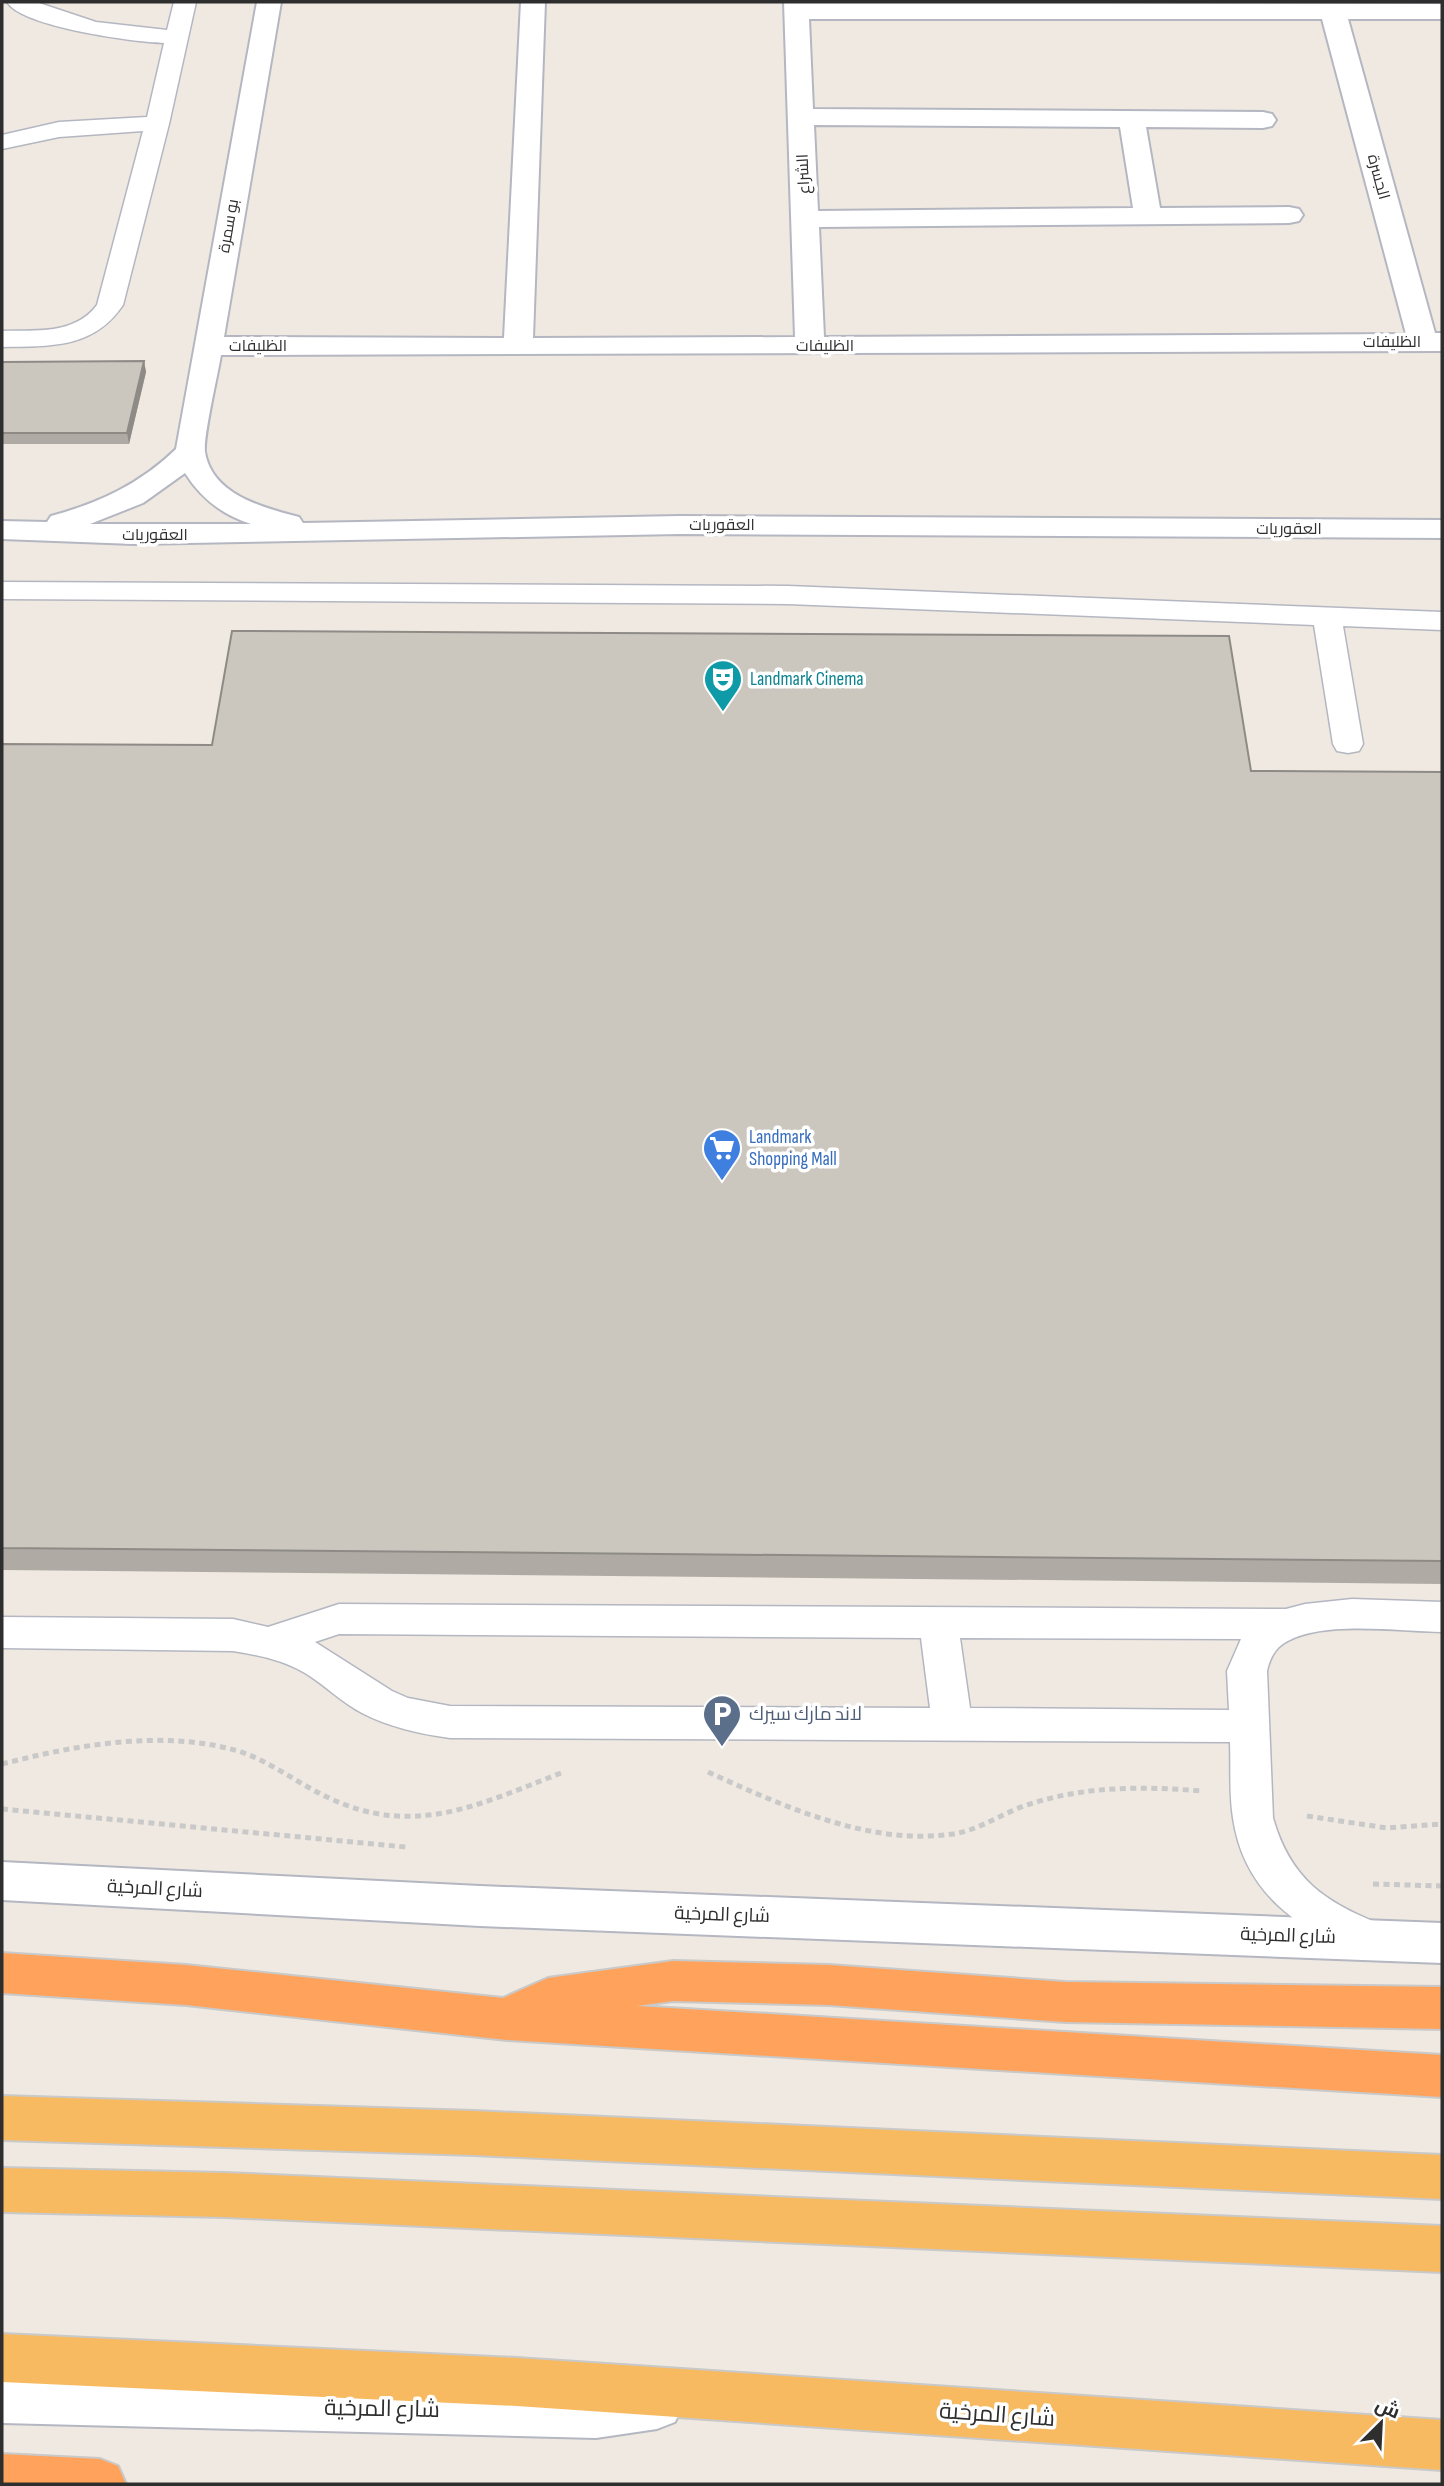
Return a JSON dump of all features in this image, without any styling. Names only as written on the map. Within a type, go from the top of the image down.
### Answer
[{"type":"highway","points":[[2,1973],[186,1985],[507,2019],[1442,2076]]},
{"type":"highway","points":[[507,2019],[548,1998],[673,1981],[829,1985],[1065,2002],[1442,2008]]},
{"type":"highway","points":[[2,2118],[474,2133],[1442,2177]]},
{"type":"highway","points":[[2,2190],[225,2195],[1442,2249]]},
{"type":"highway","name":"شارع المرخية","points":[[2,2358],[517,2382],[1442,2445]]},
{"type":"highway","points":[[2,2479],[100,2484]]},
{"type":"street","name":"بو سمرة","points":[[190,451],[269,2]]},
{"type":"street","points":[[518,347],[533,2]]},
{"type":"street","points":[[796,6],[1442,11]]},
{"type":"street","name":"الشراع","points":[[796,6],[810,346]]},
{"type":"street","name":"الجسرة","points":[[1333,11],[1432,342]]},
{"type":"street","points":[[801,117],[1263,120]]},
{"type":"street","points":[[1132,120],[1148,216]]},
{"type":"street","points":[[806,219],[1289,215]]},
{"type":"street","name":"الظليفات","points":[[207,346],[1432,342]]},
{"type":"street","points":[[12,530],[86,516],[131,499],[166,477],[190,451],[197,472],[213,491],[236,507],[267,520],[332,530]]},
{"type":"street","name":"العقوريات","points":[[12,530],[173,535],[680,525],[1442,529]]},
{"type":"street","name":"شارع المرخية","points":[[2,1881],[480,1906],[1442,1943]]},
{"type":"street","name":"شارع المرخية","points":[[2,2399],[596,2413],[719,2396]]},
{"type":"lane","points":[[18,2],[78,26],[142,36],[177,37]]},
{"type":"lane","points":[[2,339],[65,336],[96,323],[105,315],[110,305],[157,124],[185,2]]},
{"type":"lane","points":[[2,142],[72,127],[157,124]]},
{"type":"lane","points":[[2,590],[788,595],[1442,621]]},
{"type":"lane","points":[[1327,618],[1348,744]]},
{"type":"lane","points":[[1370,1939],[1329,1923],[1295,1898],[1266,1862],[1257,1840],[1251,1795],[1247,1671],[1252,1652],[1266,1635],[1285,1624],[1308,1617],[1442,1617]]},
{"type":"lane","points":[[269,1642],[339,1619],[1285,1624]]},
{"type":"lane","points":[[937,1622],[952,1725]]},
{"type":"lane","points":[[2,1633],[196,1633],[233,1635],[269,1642],[302,1654],[369,1698],[393,1710],[450,1722],[1248,1726]]},
{"type":"path","points":[[2,1764],[92,1748],[166,1742],[201,1744],[237,1751],[271,1764],[329,1798],[362,1810],[428,1816],[491,1803],[526,1785],[563,1772]]},
{"type":"path","points":[[697,1768],[752,1793],[811,1814],[893,1835],[920,1837],[956,1834],[988,1824],[1015,1809],[1054,1796],[1093,1788],[1135,1786],[1251,1795],[1314,1819],[1387,1828],[1442,1824]]},
{"type":"path","points":[[2,1809],[410,1848]]},
{"type":"path","points":[[1280,1882],[1442,1886]]},
{"type":"building","points":[[144,361],[127,433],[2,433],[2,362]]},
{"type":"building","name":"Landmark Shopping Mall","points":[[232,631],[1229,636],[1251,771],[1442,772],[1442,1561],[2,1548],[2,744],[212,745]]},
{"type":"place","name":"Landmark Cinema","points":[[723,713]]},
{"type":"place","name":"Landmark Shopping Mall","points":[[722,1182]]},
{"type":"place","name":"لاند مارك سيرك","points":[[722,1748]]}]
